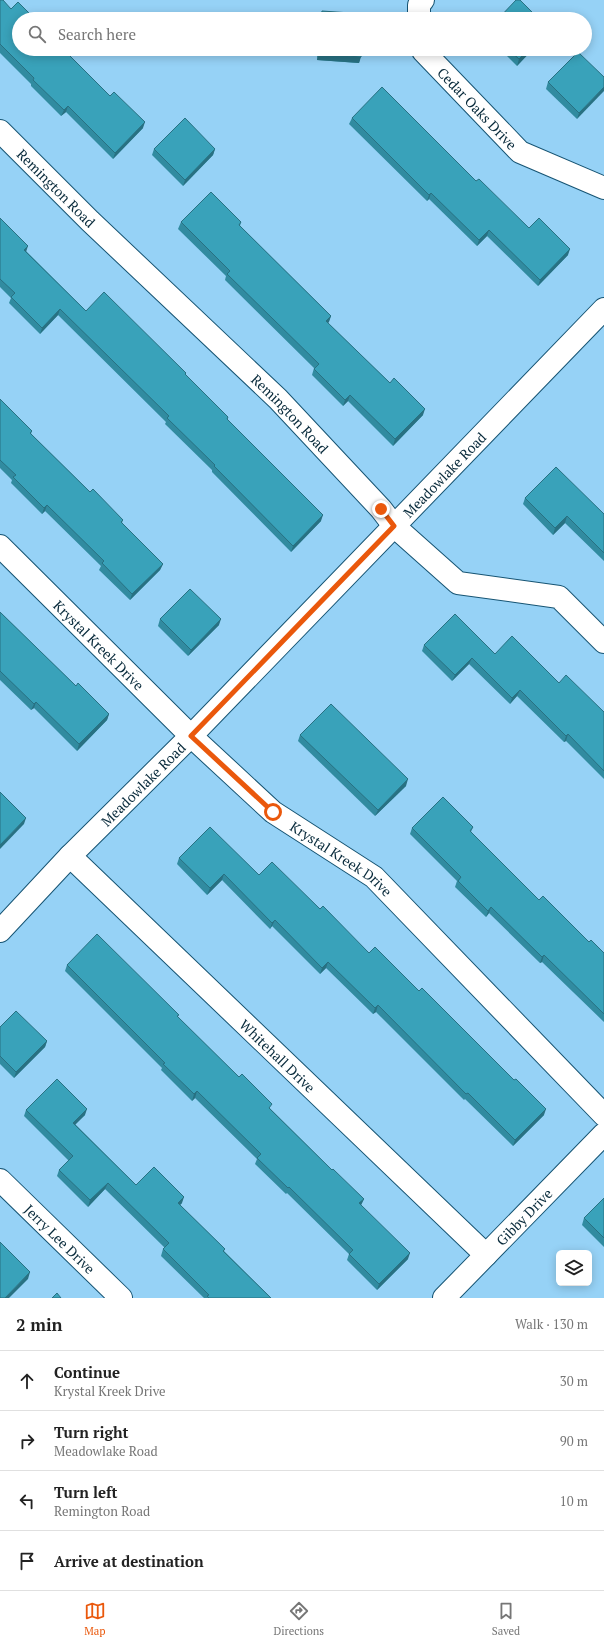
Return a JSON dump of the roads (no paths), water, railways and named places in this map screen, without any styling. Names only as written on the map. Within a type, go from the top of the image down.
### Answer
[{"type":"street","points":[[418,12],[419,4],[424,0]]},
{"type":"street","name":"Cedar Oaks Drive","points":[[428,56],[520,152],[604,188]]},
{"type":"street","name":"Remington Road","points":[[0,131],[90,220],[278,399],[381,509],[394,526],[458,582],[559,597],[604,642]]},
{"type":"street","name":"Meadowlake Road","points":[[0,931],[70,856],[191,736],[604,309]]},
{"type":"street","name":"Krystal Kreek Drive","points":[[0,546],[191,736],[273,812],[374,877],[604,1115]]},
{"type":"street","name":"Whitehall Drive","points":[[70,856],[486,1255]]},
{"type":"street","name":"Gibby Drive","points":[[444,1298],[604,1134]]},
{"type":"street","name":"Jerry Lee Drive","points":[[0,1180],[121,1298]]}]
